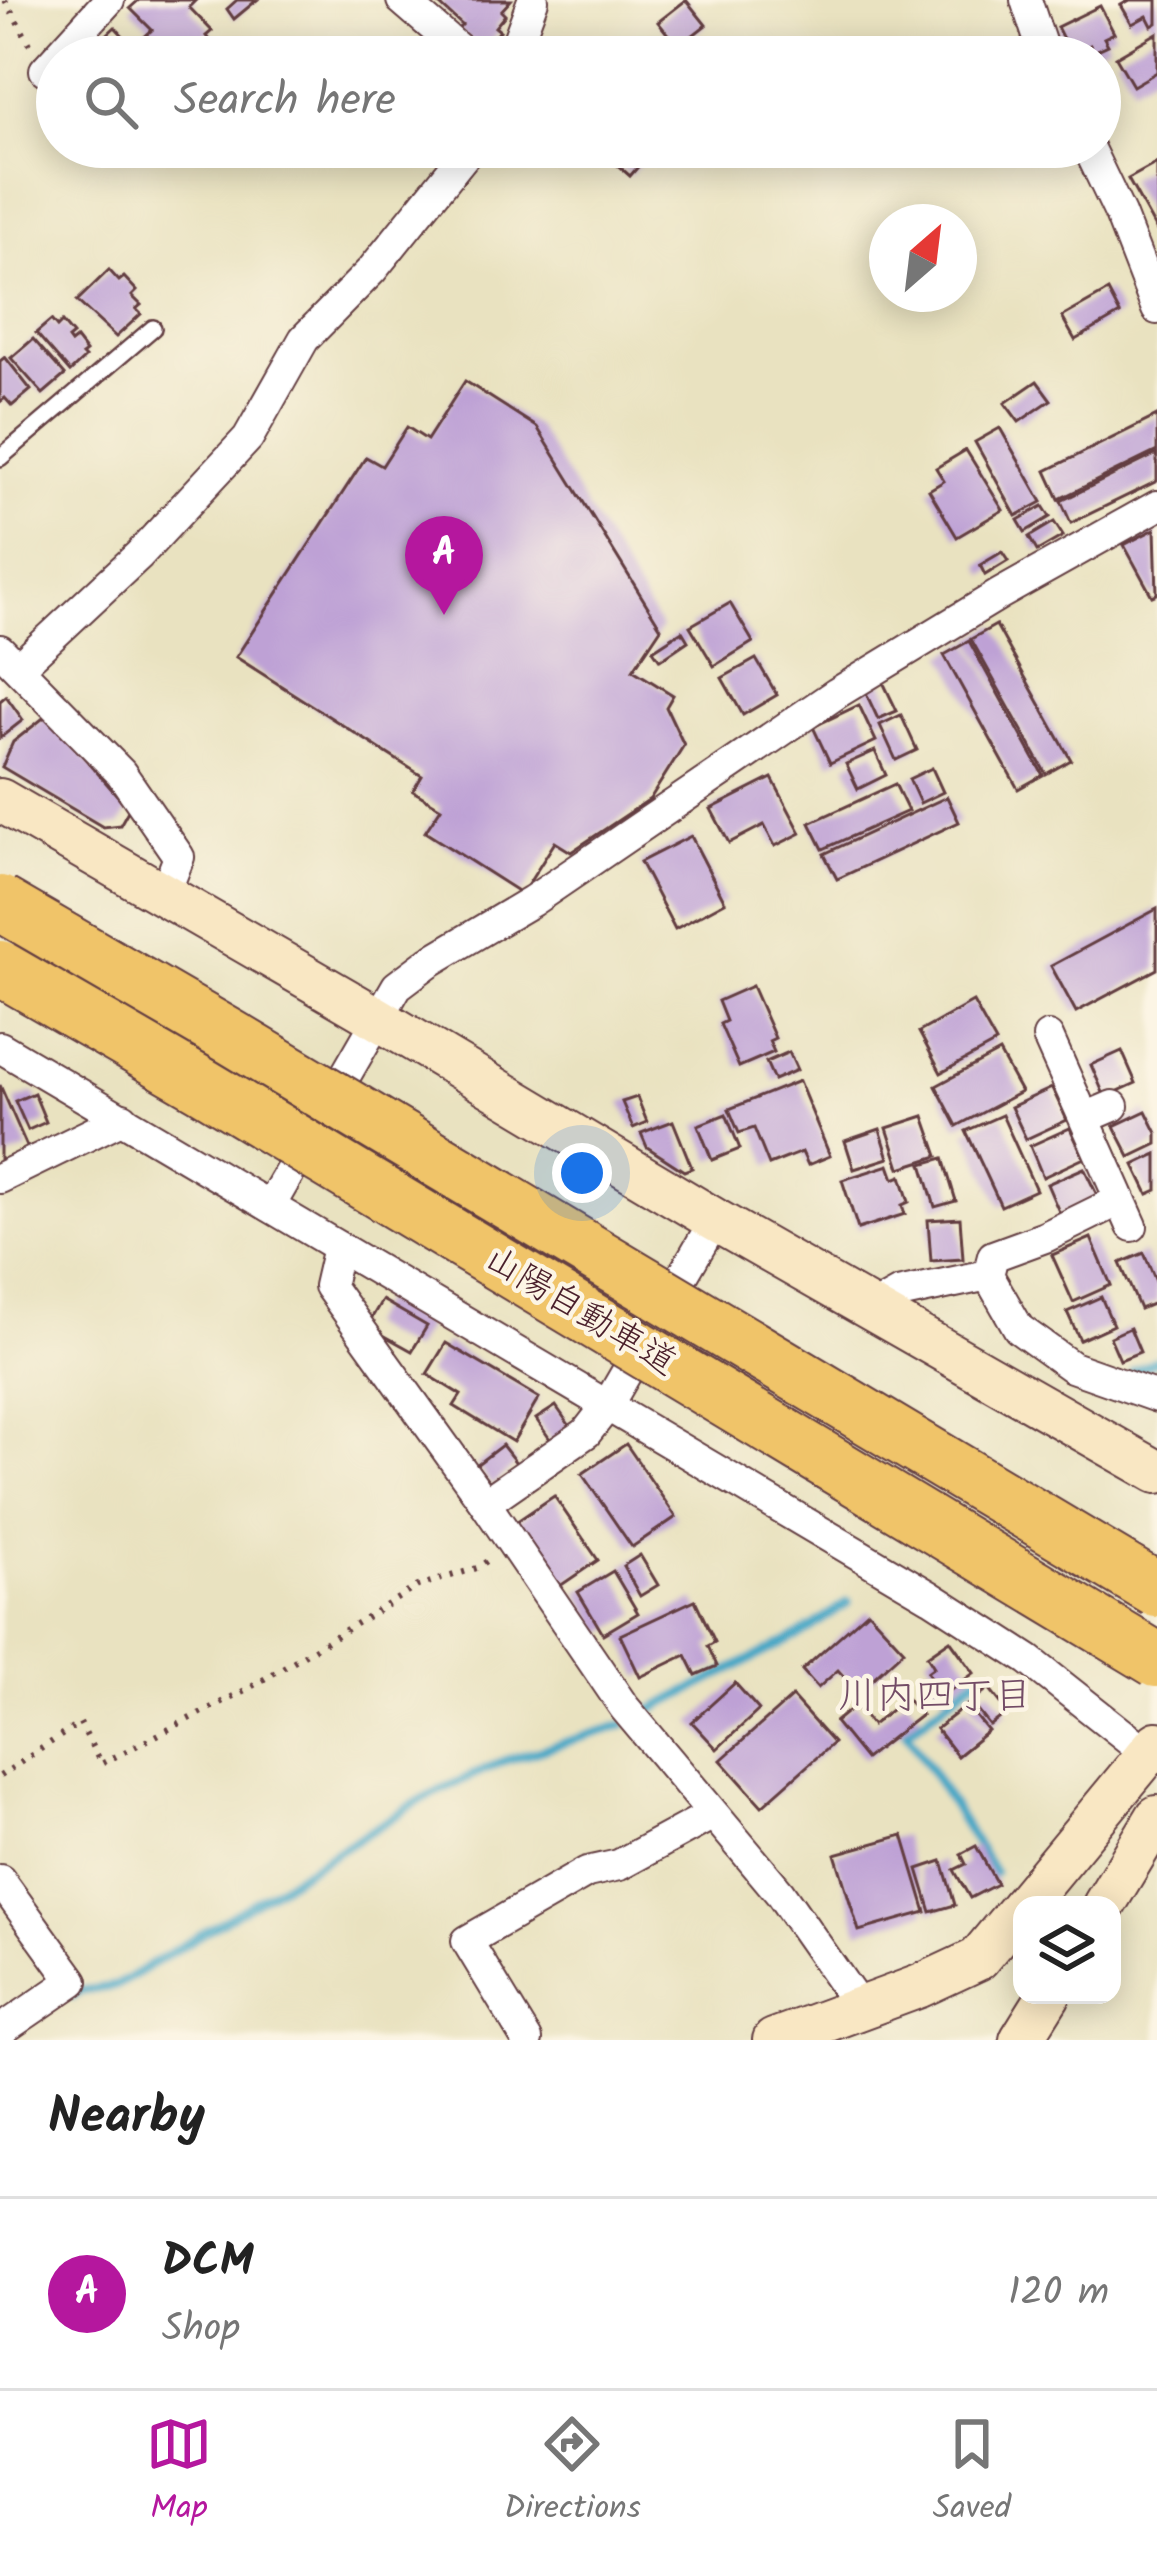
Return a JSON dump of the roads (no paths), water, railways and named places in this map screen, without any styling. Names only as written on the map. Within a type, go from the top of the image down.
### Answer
[{"type":"highway","name":"山陽自動車道","points":[[0,904],[1157,1590]]},
{"type":"highway","name":"山陽自動車道","points":[[0,968],[1157,1660]]},
{"type":"street","points":[[77,36],[110,0]]},
{"type":"street","points":[[402,0],[444,36]]},
{"type":"street","points":[[520,36],[533,0]]},
{"type":"street","points":[[1026,0],[1038,36]]},
{"type":"street","points":[[164,895],[179,857],[121,773],[9,658],[139,555],[248,438],[304,339],[372,270],[454,168]]},
{"type":"street","points":[[1098,168],[1157,309]]},
{"type":"street","points":[[270,1206],[397,986],[532,901],[837,693],[1000,593],[1157,506]]},
{"type":"street","points":[[0,800],[715,1220],[1157,1472]]},
{"type":"street","points":[[1062,1043],[1099,1112],[1126,1213],[993,1256],[988,1274],[1019,1330],[1072,1367],[1157,1397]]},
{"type":"street","points":[[0,1047],[951,1609],[1152,1748],[1031,1896]]},
{"type":"street","points":[[0,1178],[123,1118]]},
{"type":"street","points":[[485,1503],[586,1433],[607,1406],[715,1220]]},
{"type":"street","points":[[338,1247],[329,1286],[624,1707],[780,1893],[861,2008]]},
{"type":"street","points":[[871,1310],[898,1294],[988,1274]]},
{"type":"street","points":[[527,2040],[467,1941],[586,1872],[620,1865],[713,1814]]},
{"type":"street","points":[[1109,1896],[1157,1817]]},
{"type":"street","points":[[0,1880],[74,1981],[0,2031]]},
{"type":"street","points":[[774,2040],[978,1959],[1013,1918]]},
{"type":"street","points":[[1022,2040],[1044,2004]]},
{"type":"lane","points":[[0,458],[153,328]]},
{"type":"waterway","points":[[1133,1372],[1157,1360]]},
{"type":"waterway","points":[[648,1712],[799,1635],[848,1602]]},
{"type":"waterway","points":[[983,1672],[907,1732],[994,1873]]},
{"type":"waterway","points":[[73,1996],[116,1986],[426,1797],[503,1761],[623,1725]]},
{"type":"place","name":"DCM","points":[[444,615]]},
{"type":"district","name":"川内四丁目","points":[[935,1698]]}]
